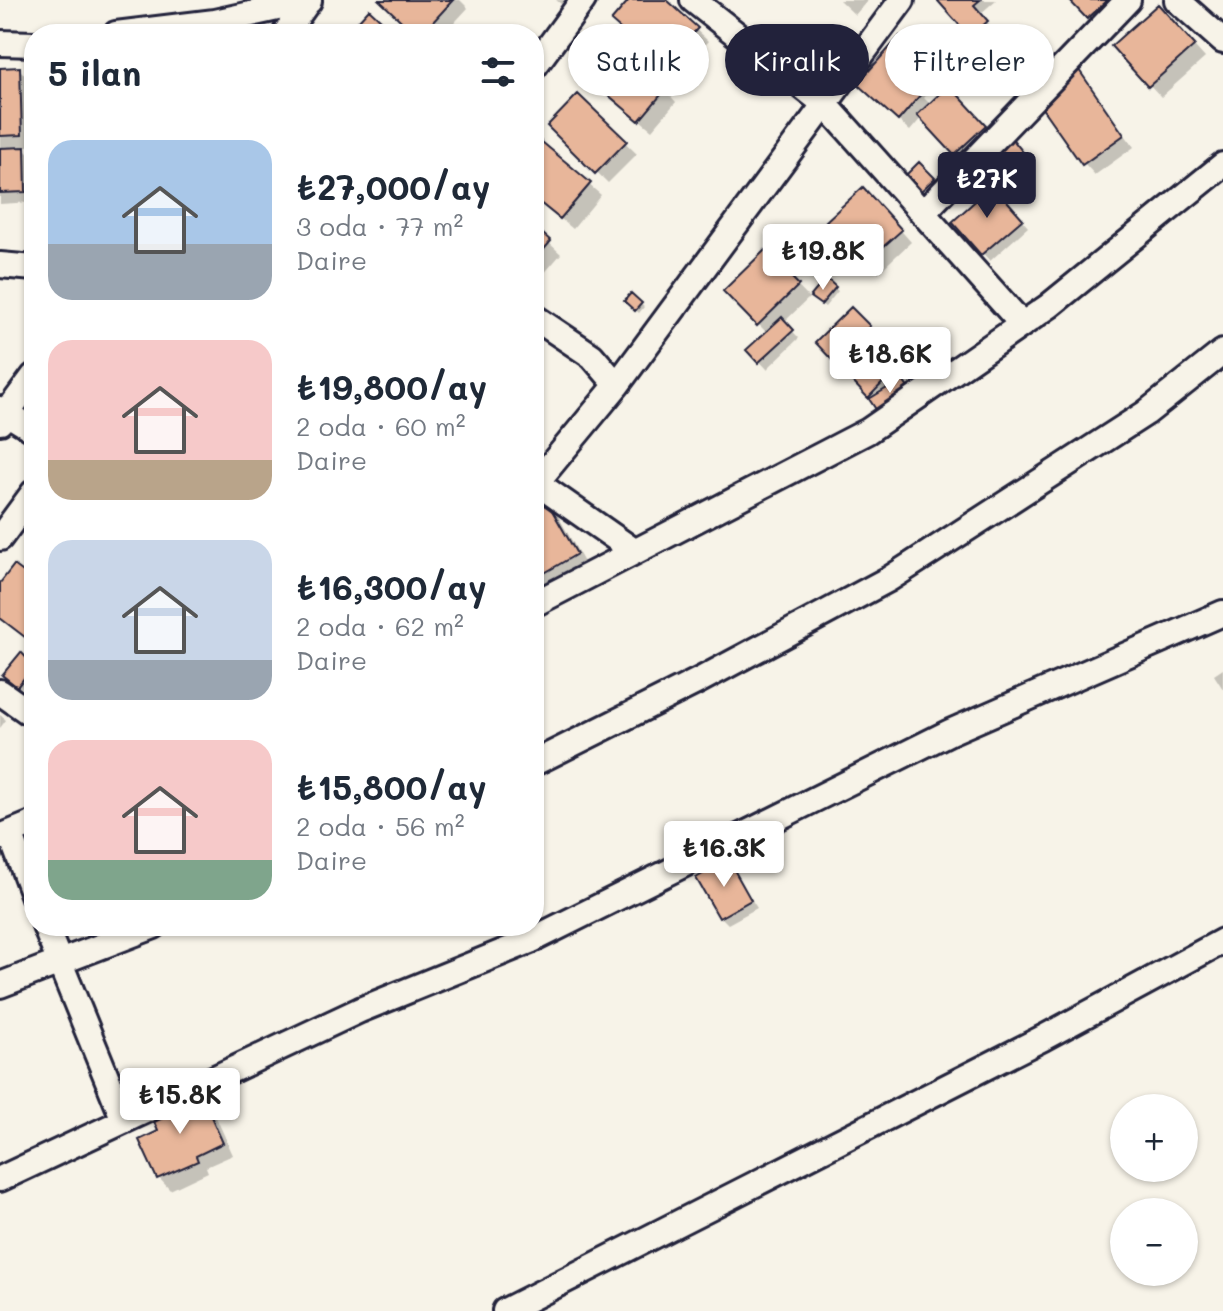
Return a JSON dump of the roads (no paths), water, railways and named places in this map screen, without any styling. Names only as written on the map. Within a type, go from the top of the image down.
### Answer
[{"type":"street","points":[[198,24],[309,0]]},
{"type":"street","points":[[292,24],[309,0]]},
{"type":"street","points":[[544,53],[583,0]]},
{"type":"street","points":[[693,0],[826,105],[1022,324]]},
{"type":"street","points":[[544,471],[617,385],[902,0]]},
{"type":"street","points":[[923,213],[1128,0]]},
{"type":"street","points":[[1177,0],[1223,41]]},
{"type":"street","points":[[0,43],[24,44]]},
{"type":"street","points":[[544,599],[868,431],[1022,324],[1223,165]]},
{"type":"street","points":[[0,265],[24,267]]},
{"type":"street","points":[[544,324],[592,356],[617,385]]},
{"type":"street","points":[[544,758],[700,680],[889,579],[1146,413],[1223,352]]},
{"type":"street","points":[[24,388],[3,414],[24,425]]},
{"type":"street","points":[[544,488],[634,551]]},
{"type":"street","points":[[0,538],[24,506]]},
{"type":"street","points":[[544,934],[950,732],[1223,613]]},
{"type":"street","points":[[0,692],[24,709]]},
{"type":"street","points":[[24,827],[5,835],[24,876]]},
{"type":"street","points":[[49,936],[124,1120]]},
{"type":"street","points":[[0,985],[128,936]]},
{"type":"street","points":[[0,1179],[360,1010],[540,936]]},
{"type":"street","points":[[505,1311],[1043,1038],[1223,941]]}]
